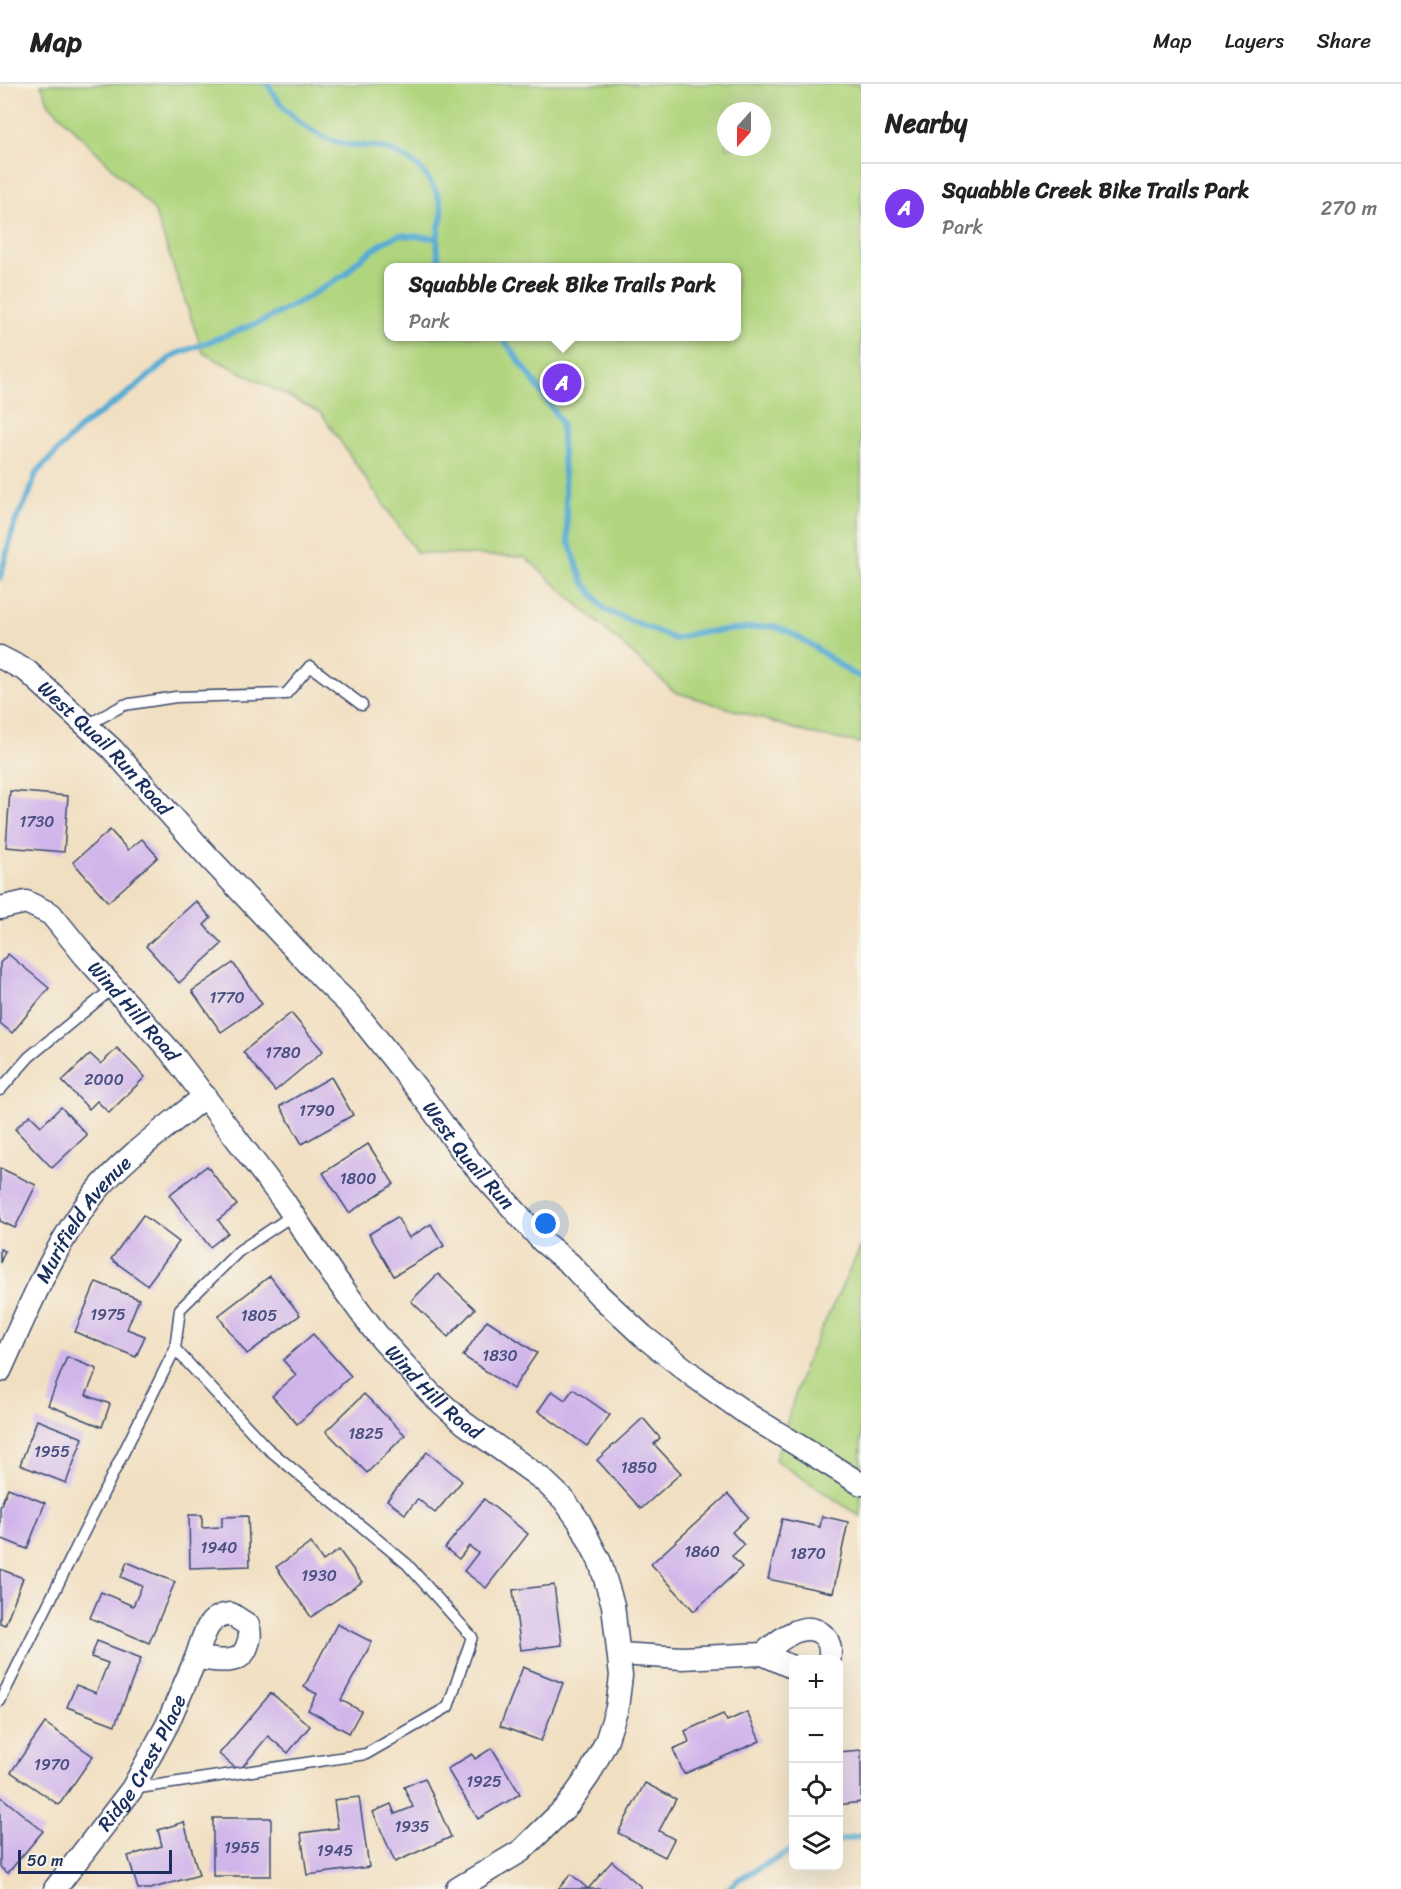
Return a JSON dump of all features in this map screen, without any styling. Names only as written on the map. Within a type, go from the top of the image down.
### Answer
[{"type":"street","name":"West Quail Run Road","points":[[0,657],[27,671],[87,725],[112,749],[201,849]]},
{"type":"street","name":"West Quail Run","points":[[201,849],[350,1005],[421,1094],[466,1156],[542,1241],[570,1264],[599,1295],[644,1336],[695,1377],[747,1414],[861,1484]]},
{"type":"street","name":"Wind Hill Road","points":[[0,908],[26,902],[51,914],[170,1051],[205,1096],[376,1333],[430,1393],[464,1423],[542,1479],[564,1500],[579,1521],[600,1562],[613,1605],[621,1676],[617,1708],[606,1742],[589,1775],[568,1805],[521,1851],[457,1889]]},
{"type":"street","name":"Murifield Avenue","points":[[0,1371],[57,1247],[95,1192],[138,1151],[205,1096]]},
{"type":"street","points":[[763,1654],[781,1639],[795,1632],[810,1629],[826,1638],[830,1655]]},
{"type":"street","points":[[620,1654],[682,1658],[763,1654],[789,1666]]},
{"type":"street","name":"Ridge Crest Place","points":[[55,1889],[132,1789],[167,1725],[196,1658]]},
{"type":"lane","points":[[87,725],[124,705],[176,698],[286,694],[310,666],[362,705]]},
{"type":"lane","points":[[0,1090],[28,1057],[114,988]]},
{"type":"lane","points":[[0,1701],[176,1348],[180,1309],[239,1251],[293,1215]]},
{"type":"lane","points":[[132,1789],[366,1755],[448,1707],[472,1637],[407,1564],[266,1447],[176,1348]]},
{"type":"green space","points":[[41,84],[861,84],[861,743],[815,735],[675,692],[525,557],[417,553],[321,413],[203,353],[154,210],[49,104]]},
{"type":"green space","points":[[861,1246],[861,1517],[775,1460],[804,1366]]},
{"type":"building","points":[[10,791],[68,796],[64,852],[6,847]]},
{"type":"building","points":[[110,830],[128,850],[142,839],[158,857],[108,902],[73,862]]},
{"type":"building","points":[[196,901],[211,918],[204,925],[222,944],[179,983],[146,946]]},
{"type":"building","points":[[8,954],[49,988],[12,1033],[0,1023],[0,963]]},
{"type":"building","points":[[233,963],[262,1004],[221,1032],[192,991]]},
{"type":"building","points":[[291,1013],[323,1051],[275,1091],[243,1052]]},
{"type":"building","points":[[117,1048],[145,1077],[109,1113],[97,1101],[89,1109],[62,1081],[90,1054],[101,1064]]},
{"type":"building","points":[[331,1077],[353,1115],[302,1144],[280,1106]]},
{"type":"building","points":[[61,1107],[87,1135],[52,1168],[15,1129],[30,1115],[41,1126]]},
{"type":"building","points":[[368,1144],[394,1184],[349,1213],[323,1173]]},
{"type":"building","points":[[207,1166],[237,1205],[218,1220],[228,1233],[210,1247],[169,1195]]},
{"type":"building","points":[[0,1168],[36,1185],[15,1228],[0,1221]]},
{"type":"building","points":[[143,1215],[179,1242],[147,1285],[111,1259]]},
{"type":"building","points":[[397,1217],[409,1238],[431,1224],[444,1246],[394,1276],[369,1234]]},
{"type":"building","points":[[0,1249],[5,1251],[0,1263]]},
{"type":"building","points":[[438,1274],[475,1309],[448,1337],[411,1301]]},
{"type":"building","points":[[270,1276],[300,1315],[247,1354],[218,1316]]},
{"type":"building","points":[[96,1282],[139,1299],[127,1329],[145,1336],[136,1357],[75,1332]]},
{"type":"building","points":[[487,1320],[537,1353],[513,1389],[463,1356]]},
{"type":"building","points":[[313,1334],[351,1376],[297,1424],[272,1396],[296,1375],[283,1360]]},
{"type":"building","points":[[67,1357],[97,1369],[86,1395],[110,1404],[102,1427],[48,1405]]},
{"type":"building","points":[[573,1389],[610,1415],[587,1446],[538,1411],[552,1391],[565,1400]]},
{"type":"building","points":[[364,1394],[405,1435],[367,1473],[326,1431]]},
{"type":"building","points":[[643,1418],[660,1438],[654,1444],[681,1473],[641,1509],[597,1460]]},
{"type":"building","points":[[37,1420],[83,1438],[66,1483],[20,1465]]},
{"type":"building","points":[[427,1452],[462,1481],[435,1513],[418,1499],[405,1514],[387,1500]]},
{"type":"building","points":[[8,1488],[45,1503],[27,1549],[0,1538],[0,1507]]},
{"type":"building","points":[[728,1494],[748,1517],[732,1532],[744,1545],[732,1556],[742,1567],[694,1611],[651,1564]]},
{"type":"building","points":[[484,1499],[528,1534],[486,1588],[464,1571],[478,1553],[469,1546],[459,1559],[445,1548]]},
{"type":"building","points":[[189,1515],[202,1515],[202,1528],[222,1527],[222,1517],[248,1516],[250,1566],[190,1568]]},
{"type":"building","points":[[822,1516],[848,1522],[833,1593],[768,1579],[782,1519],[820,1527]]},
{"type":"building","points":[[311,1543],[323,1561],[339,1550],[362,1582],[311,1617],[276,1567]]},
{"type":"building","points":[[127,1562],[175,1582],[149,1643],[90,1618],[101,1592],[133,1606],[142,1586],[121,1577]]},
{"type":"building","points":[[0,1569],[23,1578],[5,1625],[0,1623]]},
{"type":"building","points":[[554,1585],[562,1645],[521,1650],[513,1590]]},
{"type":"building","points":[[337,1624],[372,1642],[341,1700],[361,1711],[349,1733],[308,1710],[317,1694],[304,1687]]},
{"type":"building","points":[[97,1641],[141,1658],[115,1725],[67,1707],[76,1685],[96,1693],[108,1663],[91,1657]]},
{"type":"building","points":[[523,1667],[563,1683],[541,1741],[500,1726]]},
{"type":"building","points":[[271,1693],[310,1726],[288,1753],[268,1736],[239,1771],[219,1754]]},
{"type":"building","points":[[747,1712],[760,1741],[684,1774],[673,1749],[689,1742],[685,1731],[723,1714],[727,1721]]},
{"type":"building","points":[[45,1723],[93,1756],[59,1805],[11,1772]]},
{"type":"building","points":[[492,1748],[520,1794],[478,1819],[447,1769],[472,1754],[475,1759]]},
{"type":"building","points":[[861,1750],[861,1802],[843,1804],[843,1752]]},
{"type":"building","points":[[425,1778],[451,1837],[395,1862],[373,1812],[391,1804],[395,1814],[413,1807],[404,1787]]},
{"type":"building","points":[[645,1783],[676,1799],[659,1831],[674,1839],[665,1857],[618,1833]]},
{"type":"building","points":[[0,1796],[43,1831],[8,1873],[0,1867]]},
{"type":"building","points":[[359,1797],[369,1867],[307,1875],[301,1833],[338,1828],[334,1800]]},
{"type":"building","points":[[213,1818],[271,1818],[271,1876],[213,1876]]},
{"type":"building","points":[[184,1822],[199,1875],[150,1889],[138,1889],[128,1856],[162,1846],[158,1830]]},
{"type":"building","points":[[612,1861],[641,1887],[639,1889],[588,1889]]},
{"type":"building","points":[[571,1874],[588,1889],[558,1889]]},
{"type":"waterway","points":[[268,84],[290,114],[310,130],[333,141],[390,150],[409,160],[424,173],[435,190],[442,210],[437,243],[440,263]]},
{"type":"waterway","points":[[0,578],[15,522],[29,495],[36,473],[82,426],[131,391],[174,355],[263,321],[303,300],[346,274],[356,262],[384,242],[399,235],[437,238]]},
{"type":"waterway","points":[[505,341],[561,422],[568,540],[583,581],[605,610],[675,639],[695,633],[772,626],[787,631],[851,673],[861,677]]},
{"type":"waterway","points":[[843,1840],[861,1836]]},
{"type":"waterway","points":[[728,1889],[739,1879],[789,1852]]},
{"type":"place","name":"Squabble Creek Bike Trails Park","points":[[562,383]]}]
